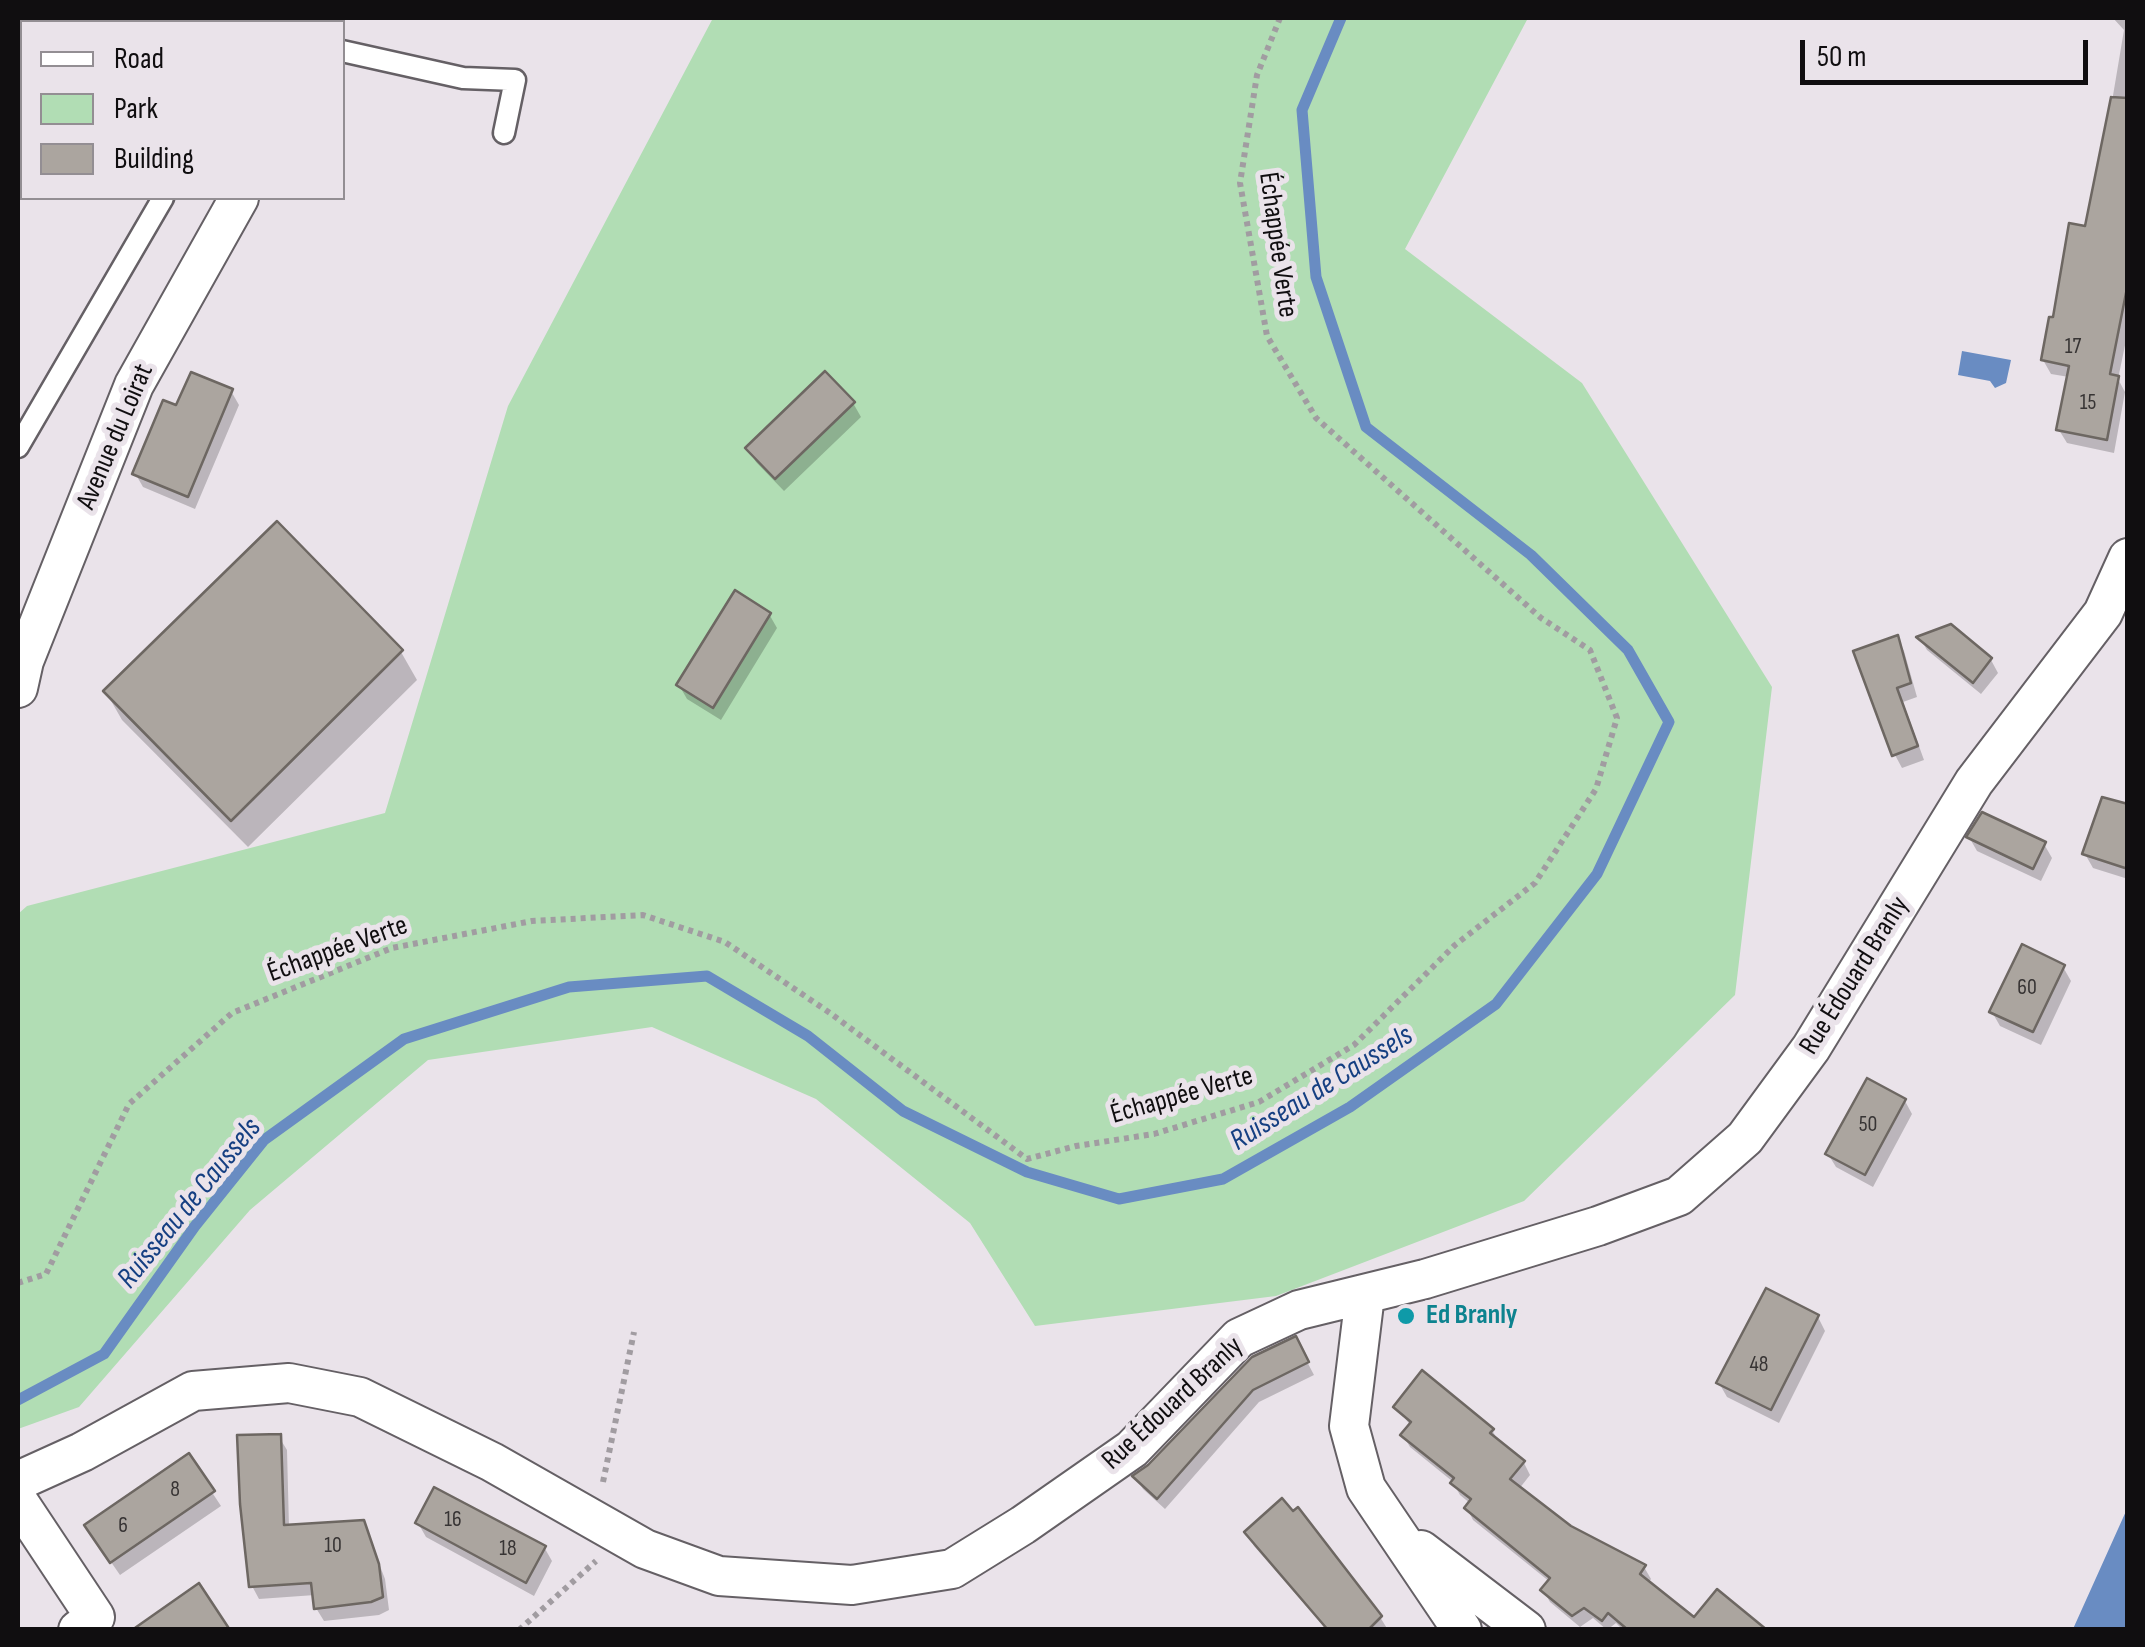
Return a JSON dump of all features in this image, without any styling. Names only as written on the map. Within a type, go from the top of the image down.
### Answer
[{"type":"street","name":"Avenue du Loirat","points":[[18,688],[24,661],[134,385],[238,200]]},
{"type":"street","name":"Rue Édouard Branly","points":[[18,1482],[193,1391],[289,1383],[360,1397],[492,1462],[645,1549],[720,1576],[852,1585],[952,1569],[1024,1525],[1132,1449],[1239,1338],[1299,1310],[1365,1295],[1581,1231],[1679,1196],[1746,1138],[1811,1048],[1974,782],[2103,613],[2128,558]]},
{"type":"street","points":[[1365,1295],[1350,1426],[1366,1488],[1462,1630]]},
{"type":"street","points":[[18,1501],[96,1617],[78,1630]]},
{"type":"street","points":[[1395,1531],[1526,1630]]},
{"type":"lane","points":[[345,52],[463,78],[514,80],[504,132]]},
{"type":"lane","points":[[18,447],[162,200]]},
{"type":"path","name":"Échappée Verte","points":[[18,1283],[46,1274],[130,1104],[232,1013],[392,948],[532,921],[644,915],[726,942],[1026,1160],[1076,1146],[1154,1134],[1259,1102],[1354,1045],[1455,945],[1534,883],[1596,789],[1617,718],[1590,650],[1541,618],[1316,418],[1267,336],[1240,184],[1257,74],[1280,18]]},
{"type":"path","points":[[602,1488],[634,1332]]},
{"type":"path","points":[[519,1630],[623,1536]]},
{"type":"green space","points":[[713,18],[1528,18],[1405,249],[1582,383],[1772,687],[1735,995],[1524,1201],[1276,1296],[1035,1326],[970,1223],[816,1099],[652,1027],[428,1060],[250,1210],[79,1407],[18,1429],[18,914],[27,906],[385,813],[508,406]]},
{"type":"water","points":[[1962,351],[2011,360],[2006,383],[1995,388],[1990,381],[1958,375]]},
{"type":"water","points":[[2127,1509],[2127,1629],[2073,1629]]},
{"type":"building","points":[[2111,97],[2128,98],[2128,283],[2110,374],[2119,376],[2107,440],[2056,430],[2069,366],[2041,360],[2049,317],[2053,317],[2069,223],[2085,226]]},
{"type":"building","points":[[825,371],[855,402],[775,479],[745,448]]},
{"type":"building","points":[[191,372],[233,389],[188,497],[132,474],[163,400],[176,405]]},
{"type":"building","points":[[277,521],[403,650],[231,821],[103,691]]},
{"type":"building","points":[[735,590],[771,613],[713,708],[676,685]]},
{"type":"building","points":[[1951,624],[1992,658],[1973,683],[1916,637]]},
{"type":"building","points":[[1898,635],[1911,683],[1897,688],[1918,746],[1892,756],[1853,651]]},
{"type":"building","points":[[2102,797],[2128,804],[2128,869],[2082,854]]},
{"type":"building","points":[[1982,812],[2046,842],[2033,869],[1966,837]]},
{"type":"building","points":[[2022,944],[2065,965],[2033,1032],[1989,1012]]},
{"type":"building","points":[[1867,1078],[1906,1099],[1865,1175],[1825,1154]]},
{"type":"building","points":[[1766,1288],[1819,1315],[1771,1410],[1716,1383]]},
{"type":"building","points":[[1296,1336],[1309,1362],[1253,1390],[1157,1499],[1132,1476],[1148,1465],[1252,1357]]},
{"type":"building","points":[[1422,1370],[1494,1429],[1490,1433],[1525,1461],[1510,1479],[1571,1526],[1646,1565],[1640,1574],[1694,1617],[1717,1589],[1767,1630],[1628,1630],[1608,1613],[1602,1621],[1584,1608],[1572,1616],[1540,1590],[1550,1578],[1464,1508],[1471,1499],[1450,1483],[1454,1478],[1400,1435],[1411,1422],[1393,1407]]},
{"type":"building","points":[[281,1434],[284,1525],[364,1520],[379,1564],[383,1597],[314,1609],[311,1583],[249,1587],[237,1435]]},
{"type":"building","points":[[189,1453],[215,1491],[110,1563],[84,1525]]},
{"type":"building","points":[[434,1487],[546,1546],[526,1583],[415,1523]]},
{"type":"building","points":[[1282,1498],[1293,1511],[1298,1507],[1382,1616],[1368,1630],[1328,1630],[1244,1532]]},
{"type":"building","points":[[199,1583],[230,1630],[132,1630]]},
{"type":"waterway","name":"Ruisseau de Caussels","points":[[18,1400],[104,1354],[195,1226],[264,1140],[404,1039],[569,987],[707,976],[808,1036],[903,1111],[1027,1172],[1119,1199],[1223,1179],[1350,1107],[1496,1004],[1597,874],[1669,722],[1628,650],[1531,555],[1366,427],[1316,277],[1302,110],[1341,18]]},
{"type":"place","name":"Ed Branly","points":[[1406,1316]]}]
